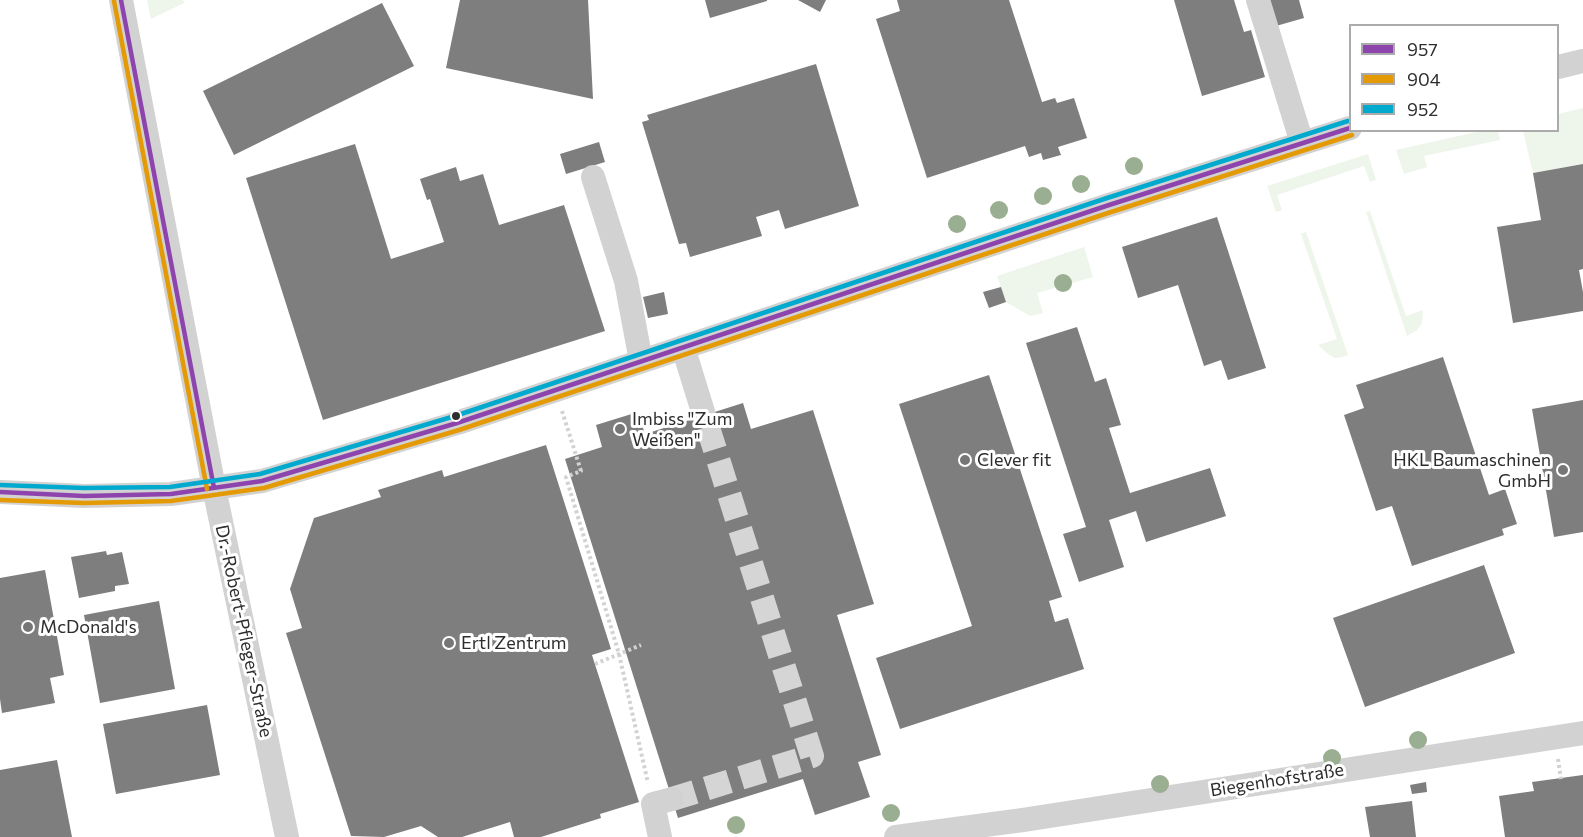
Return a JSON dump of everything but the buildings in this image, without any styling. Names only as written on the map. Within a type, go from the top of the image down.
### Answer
[{"type":"street","name":"Dr.-Robert-Pfleger-Straße","points":[[121,0],[214,488],[287,837]]},
{"type":"street","points":[[1258,0],[1302,143]]},
{"type":"street","points":[[1559,68],[1583,62]]},
{"type":"street","points":[[0,492],[84,496],[171,494],[277,477],[423,434],[1107,206],[1349,128]]},
{"type":"street","points":[[593,177],[626,281],[641,362]]},
{"type":"street","points":[[683,348],[704,416]]},
{"type":"street","name":"Biegenhofstraße","points":[[896,837],[971,833],[1583,733]]},
{"type":"street","points":[[660,837],[663,801]]},
{"type":"path","points":[[555,390],[581,471],[566,477],[663,801]]},
{"type":"path","points":[[595,663],[641,645]]},
{"type":"path","points":[[1558,760],[1561,778]]},
{"type":"shaded area","points":[[147,0],[183,0],[184,3],[151,19]]},
{"type":"shaded area","points":[[1583,108],[1583,164],[1533,173],[1523,132],[1559,132],[1559,114]]},
{"type":"shaded area","points":[[1477,132],[1498,132],[1500,140],[1424,156],[1427,167],[1404,174],[1396,150]]},
{"type":"shaded area","points":[[1368,154],[1376,180],[1370,182],[1364,166],[1277,195],[1282,210],[1276,212],[1267,186]]},
{"type":"shaded area","points":[[1370,211],[1406,316],[1423,310],[1422,323],[1417,330],[1407,336],[1366,212]]},
{"type":"shaded area","points":[[1306,232],[1348,355],[1343,357],[1335,358],[1318,345],[1337,339],[1301,234]]},
{"type":"shaded area","points":[[1084,247],[1093,277],[1037,293],[1043,313],[1030,316],[1006,302],[997,276]]},
{"type":"tunnel","points":[[672,799],[812,756],[704,415]]},
{"type":"transit line","name":"957","points":[[121,0],[214,488]]},
{"type":"transit line","name":"904","points":[[114,1],[207,489]]},
{"type":"transit line","name":"952","points":[[0,485],[84,488],[170,487],[260,474],[455,416],[1104,199],[1348,121]]},
{"type":"transit line","name":"957","points":[[0,492],[84,496],[171,494],[262,481],[457,423],[1106,206],[1349,128]]},
{"type":"transit line","name":"904","points":[[0,500],[84,503],[171,501],[264,488],[459,430],[1108,213],[1352,135]]},
{"type":"place","name":"Imbiss \"Zum Weißen\"","points":[[620,429]]},
{"type":"place","name":"Clever fit","points":[[965,460]]},
{"type":"place","name":"HKL Baumaschinen GmbH","points":[[1563,470]]},
{"type":"place","name":"McDonald's","points":[[28,627]]},
{"type":"place","name":"Ertl Zentrum","points":[[449,643]]}]
